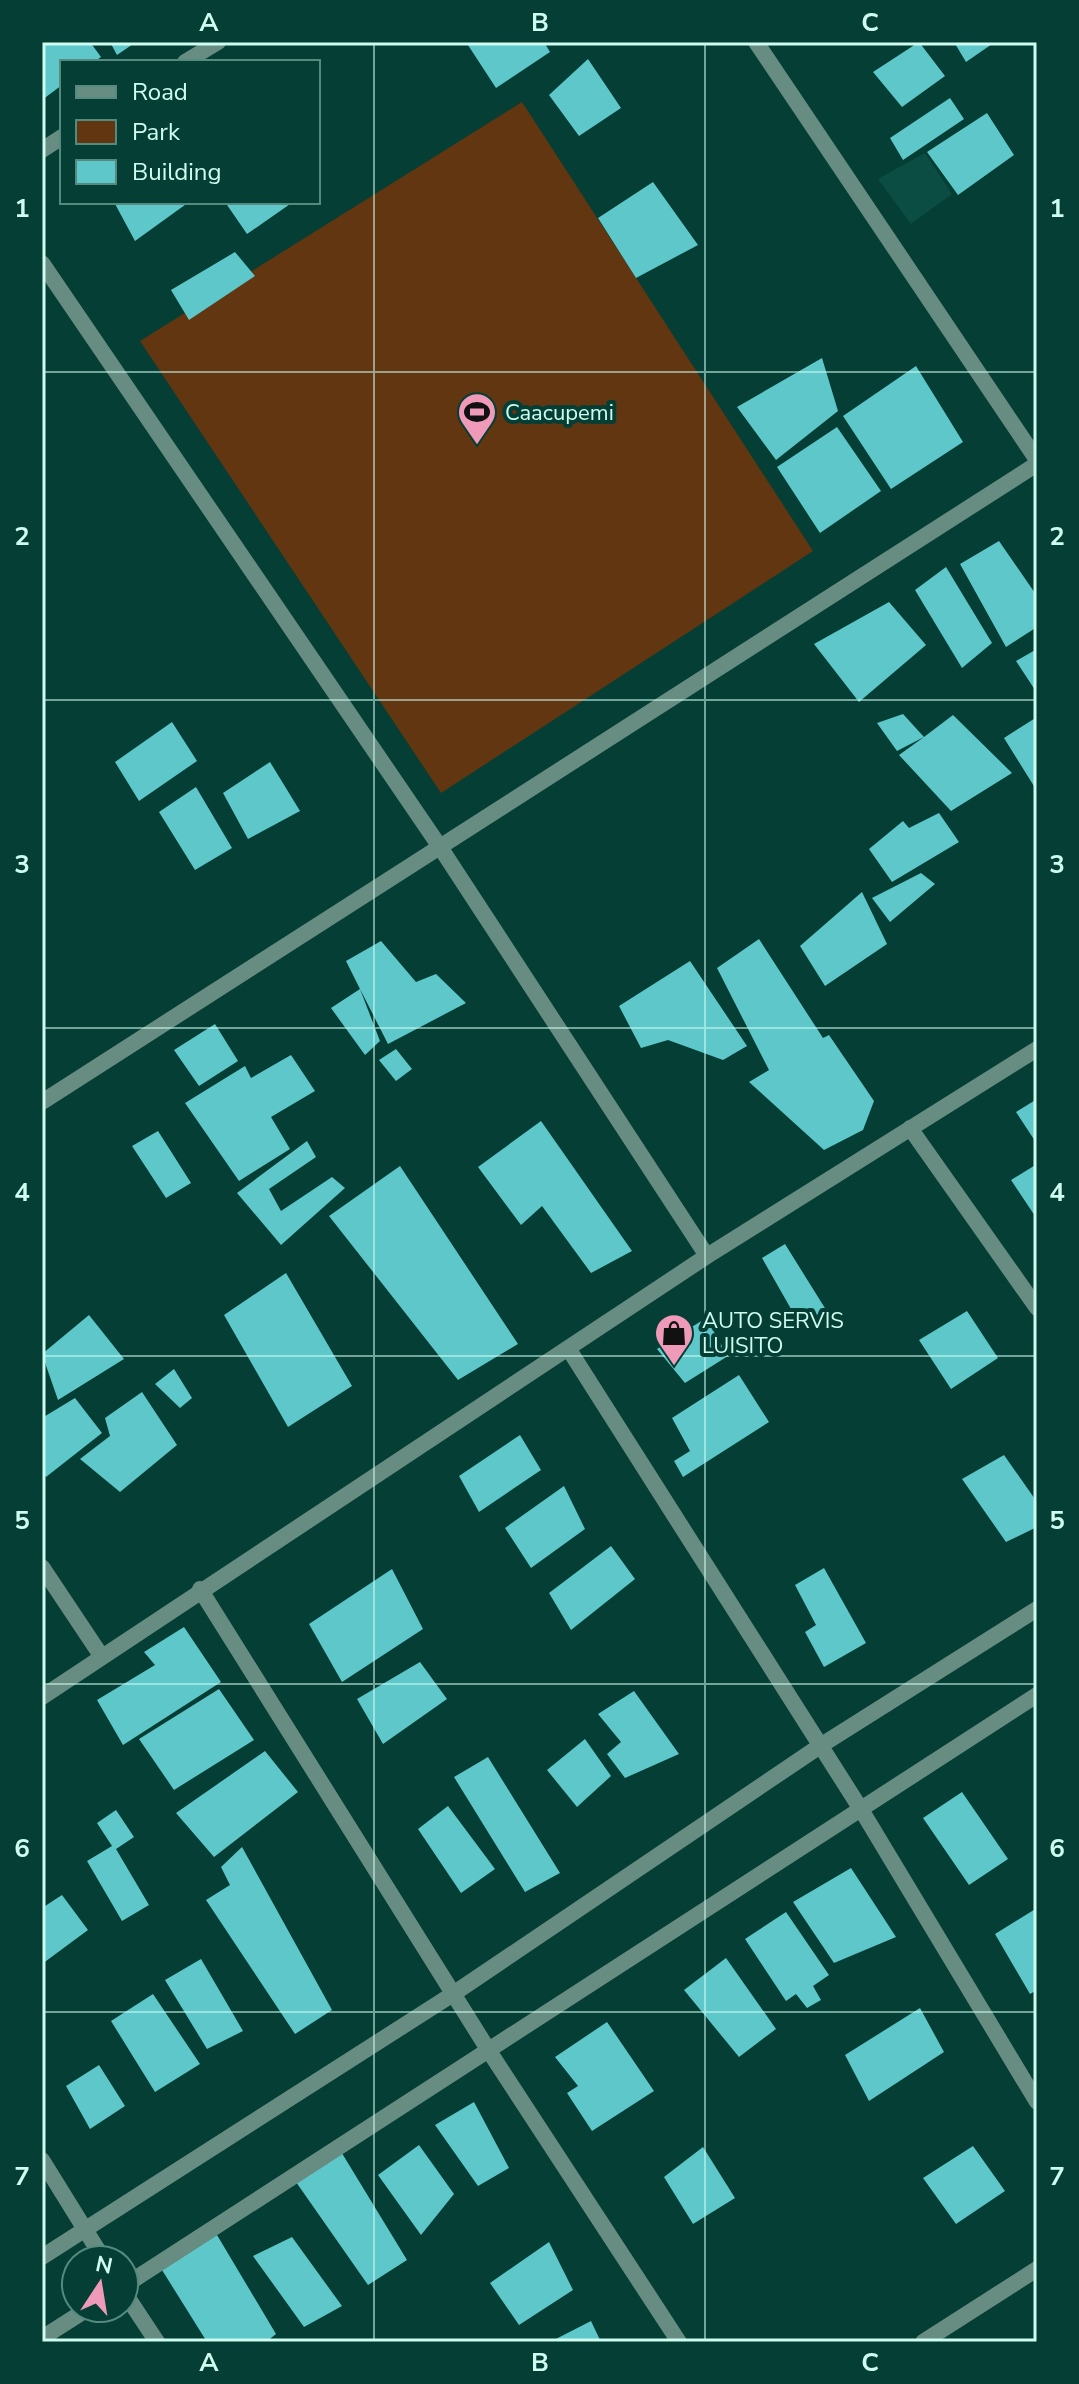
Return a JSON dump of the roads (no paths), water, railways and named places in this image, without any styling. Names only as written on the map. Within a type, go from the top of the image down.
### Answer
[{"type":"street","points":[[188,60],[218,42]]},
{"type":"street","points":[[42,1102],[1037,462],[756,42]]},
{"type":"street","points":[[42,150],[60,138]]},
{"type":"street","points":[[42,263],[440,847],[707,1256]]},
{"type":"street","points":[[42,1697],[200,1589],[707,1256],[1037,1049]]},
{"type":"street","points":[[910,1128],[1037,1308]]},
{"type":"street","points":[[568,1348],[862,1811],[1037,2102]]},
{"type":"street","points":[[42,1567],[102,1657]]},
{"type":"street","points":[[200,1589],[489,2051],[679,2342]]},
{"type":"street","points":[[42,2257],[453,1994],[820,1746],[1037,1609]]},
{"type":"street","points":[[140,2279],[1037,1695]]},
{"type":"street","points":[[42,2160],[94,2244]]},
{"type":"street","points":[[923,2342],[1037,2269]]},
{"type":"street","points":[[140,2315],[157,2342]]},
{"type":"street","points":[[42,2338],[64,2324]]},
{"type":"place","name":"Caacupemi","points":[[477,446]]},
{"type":"place","name":"AUTO SERVIS LUISITO","points":[[674,1367]]}]
